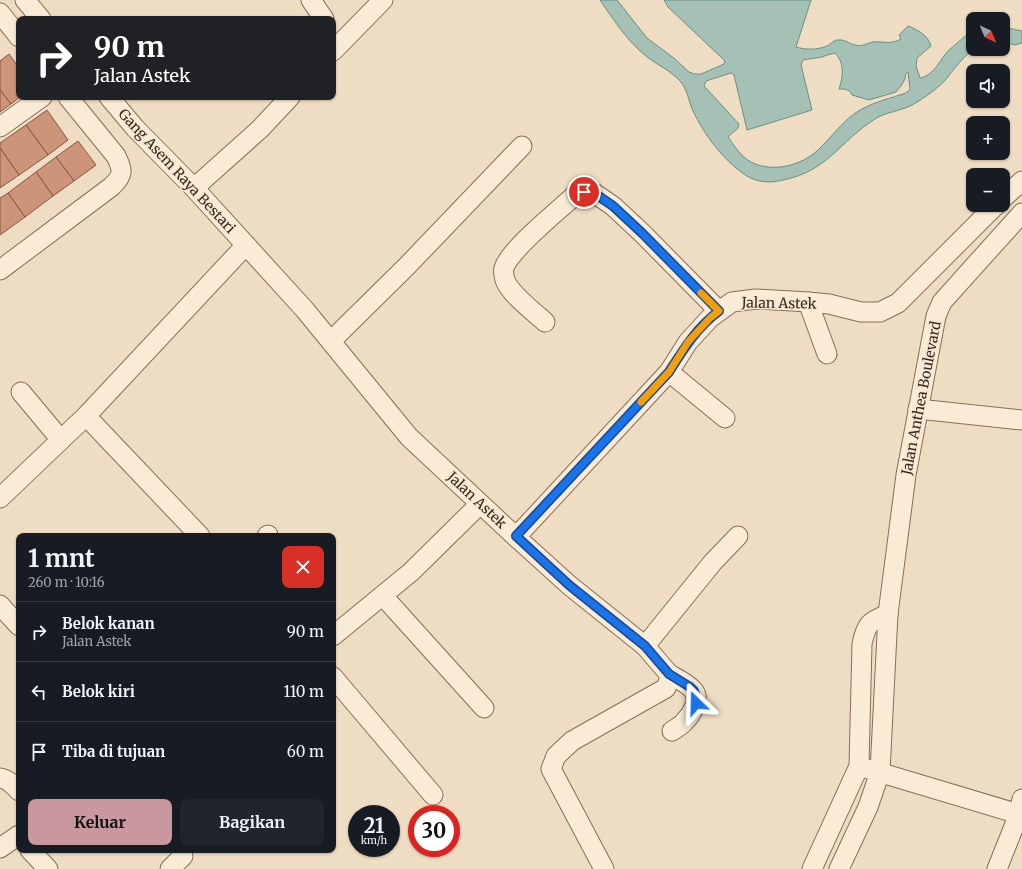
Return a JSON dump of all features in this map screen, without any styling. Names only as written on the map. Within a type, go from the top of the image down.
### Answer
[{"type":"street","points":[[25,0],[38,16]]},
{"type":"street","points":[[312,0],[322,16]]},
{"type":"street","points":[[336,42],[383,0]]},
{"type":"street","points":[[0,13],[16,33]]},
{"type":"street","points":[[0,127],[38,100]]},
{"type":"street","points":[[0,270],[112,187],[118,181],[121,174],[122,168],[116,156],[70,100]]},
{"type":"street","name":"Gang Asem Raya Bestari","points":[[111,100],[135,128],[246,244]]},
{"type":"street","points":[[194,188],[260,129],[287,100]]},
{"type":"street","points":[[331,341],[407,266],[522,146]]},
{"type":"street","points":[[1010,192],[1022,181]]},
{"type":"street","points":[[545,322],[516,295],[505,280],[504,269],[512,255],[522,243],[574,196],[584,192],[594,193],[613,206],[642,233],[719,311]]},
{"type":"street","name":"Jalan Astek","points":[[246,244],[331,341],[408,437],[516,536],[669,372],[688,342],[710,318],[732,302],[756,299],[808,302],[829,304],[861,312],[880,312],[898,303],[989,212]]},
{"type":"street","name":"Jalan Anthea Boulevard","points":[[839,869],[868,807],[880,772],[888,614],[906,474],[936,316],[942,302],[1022,213]]},
{"type":"street","points":[[0,498],[86,416],[246,244]]},
{"type":"street","points":[[808,302],[827,354]]},
{"type":"street","points":[[669,372],[725,418]]},
{"type":"street","points":[[21,392],[61,440]]},
{"type":"street","points":[[918,409],[1022,420]]},
{"type":"street","points":[[86,416],[197,533]]},
{"type":"street","points":[[336,634],[411,572],[480,504]]},
{"type":"street","points":[[516,536],[569,585],[645,646],[669,674],[694,691],[696,703],[690,716],[684,723],[672,731]]},
{"type":"street","points":[[645,646],[713,562],[738,536]]},
{"type":"street","points":[[383,596],[484,708]]},
{"type":"street","points":[[0,605],[16,623]]},
{"type":"street","points":[[812,869],[859,766],[863,640],[867,629],[873,620],[888,614]]},
{"type":"street","points":[[604,869],[551,769],[553,762],[556,756],[572,741],[666,688],[669,680],[669,674]]},
{"type":"street","points":[[336,681],[433,794]]},
{"type":"street","points":[[859,766],[1021,809],[997,869]]},
{"type":"street","points":[[0,778],[3,778],[16,787]]},
{"type":"street","points":[[0,848],[16,842]]},
{"type":"street","points":[[33,853],[48,869]]},
{"type":"shaded area","points":[[600,0],[617,0],[647,38],[675,59],[689,72],[701,74],[724,64],[725,61],[668,7],[664,0],[811,0],[796,47],[815,49],[827,46],[838,40],[843,40],[858,45],[873,42],[893,42],[901,39],[899,35],[908,26],[919,31],[925,36],[930,42],[931,46],[917,58],[916,66],[920,78],[925,77],[933,71],[949,50],[966,36],[966,56],[947,78],[932,92],[918,102],[875,119],[822,163],[811,170],[798,176],[783,180],[766,182],[751,178],[741,172],[719,152],[697,120],[685,88],[680,81],[639,50],[621,30]],"holes":[[[835,53],[840,61],[842,70],[839,89],[847,90],[852,95],[869,100],[896,92],[901,86],[905,79],[906,73],[908,72],[910,89],[906,93],[883,100],[860,110],[843,123],[811,156],[795,164],[786,166],[768,167],[751,162],[744,157],[728,137],[738,128],[739,124],[704,86],[706,81],[731,73],[734,75],[747,130],[812,110],[801,65],[803,60]]]},
{"type":"shaded area","points":[[1010,28],[1022,31],[1022,43],[1015,45],[1010,44]]},
{"type":"building","points":[[9,54],[16,64],[16,100],[11,104],[0,90],[0,61]]},
{"type":"building","points":[[0,90],[11,104],[0,112]]},
{"type":"building","points":[[47,110],[68,140],[48,155],[26,125]]},
{"type":"building","points":[[26,125],[48,155],[19,175],[0,148],[0,143]]},
{"type":"building","points":[[78,141],[96,165],[74,181],[56,157]]},
{"type":"building","points":[[0,148],[19,175],[0,188]]},
{"type":"building","points":[[56,157],[74,181],[53,196],[36,172]]},
{"type":"building","points":[[36,172],[53,196],[25,217],[8,193]]},
{"type":"building","points":[[8,193],[25,217],[0,235],[0,198]]},
{"type":"slow traffic","points":[[641,402],[669,372],[688,342],[710,318],[719,311],[701,293]]},
{"type":"route","points":[[584,192],[594,193],[613,206],[642,233],[719,311],[710,318],[688,342],[669,372],[516,536],[569,585],[645,646],[669,674],[690,687],[694,691],[696,703]]}]
